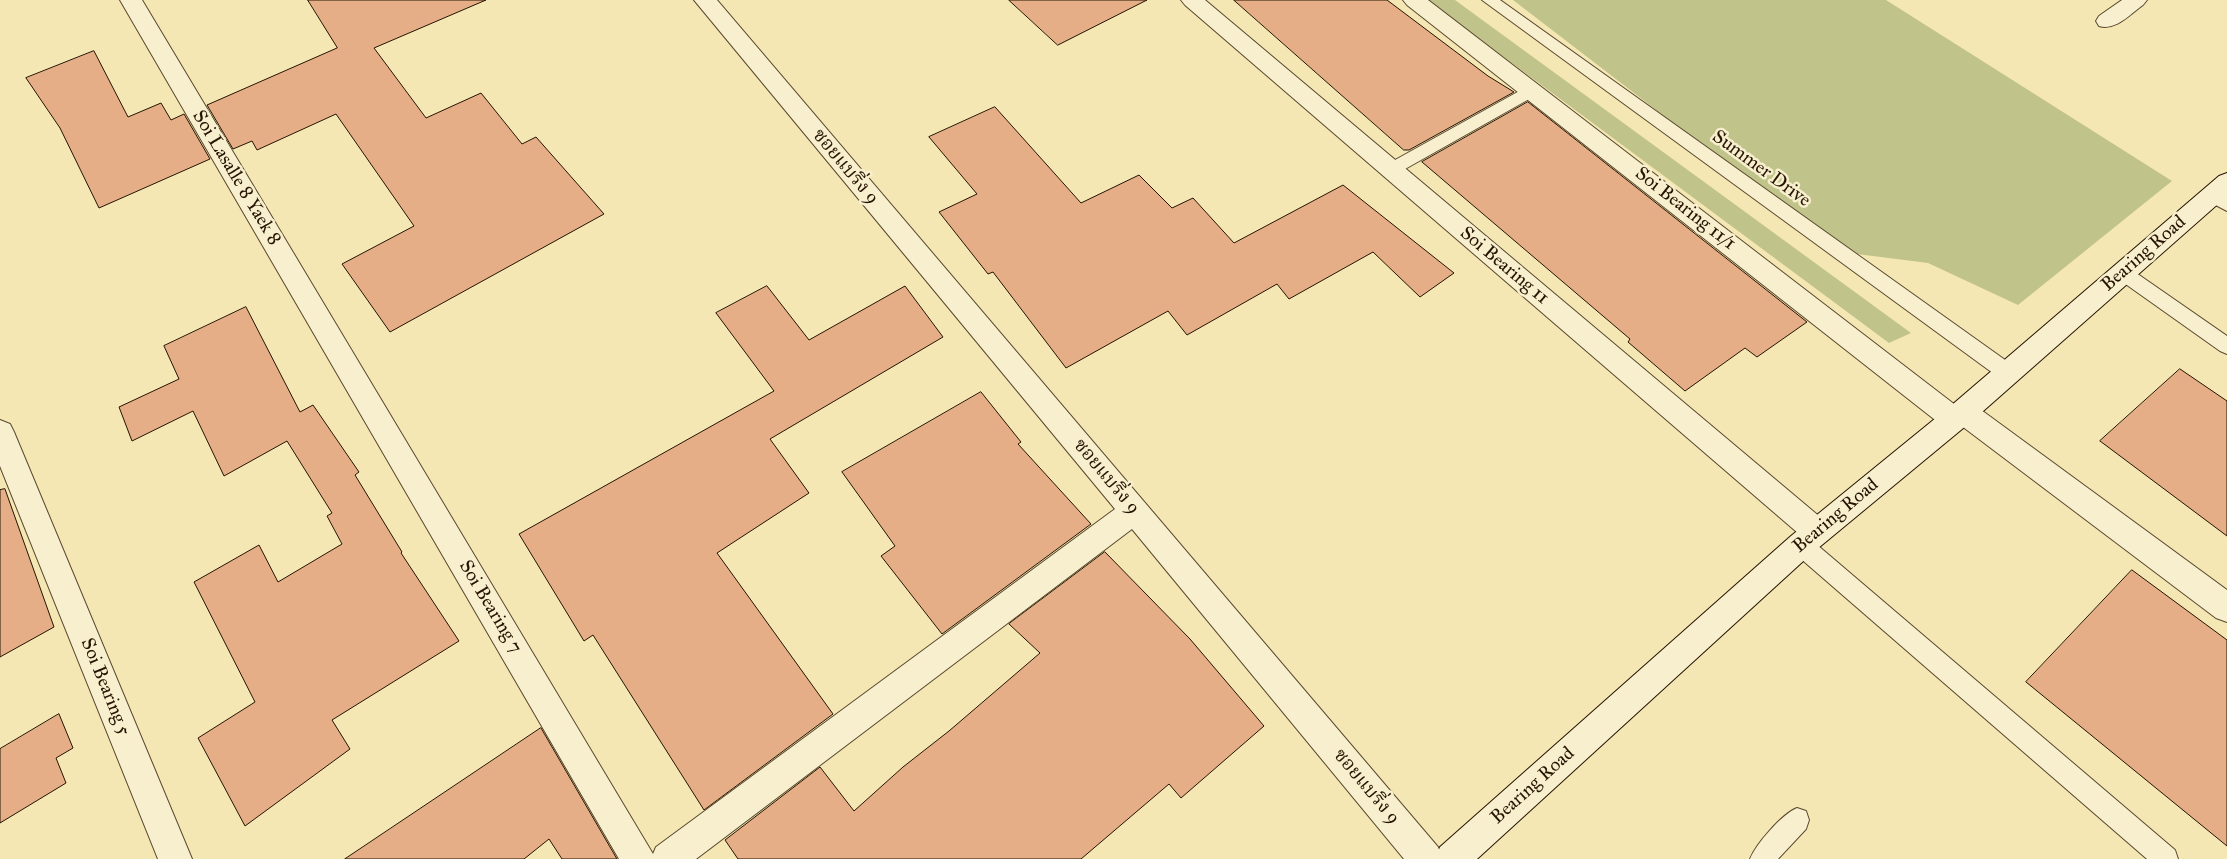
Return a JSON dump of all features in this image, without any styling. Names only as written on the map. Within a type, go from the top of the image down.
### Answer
[{"type":"street","name":"Soi Lasalle 8 Yaek 8","points":[[131,0],[341,356]]},
{"type":"street","name":"ซอยแบริ่ง 9","points":[[705,0],[1426,859]]},
{"type":"street","name":"Soi Bearing 11","points":[[1192,0],[1392,170],[1808,538]]},
{"type":"street","name":"Soi Bearing 11/1","points":[[1414,0],[1958,415],[2227,608]]},
{"type":"street","points":[[2107,21],[2136,0]]},
{"type":"street","name":"Bearing Road","points":[[1452,859],[1808,538],[1958,415],[2123,272],[2222,194]]},
{"type":"street","name":"Soi Bearing 7","points":[[341,356],[638,859]]},
{"type":"street","name":"Soi Bearing 5","points":[[0,432],[175,859]]},
{"type":"street","points":[[668,859],[1134,511]]},
{"type":"lane","name":"Summer Drive","points":[[1490,0],[2008,372]]},
{"type":"lane","points":[[1392,170],[1532,90]]},
{"type":"lane","points":[[2123,272],[2227,346]]},
{"type":"lane","points":[[1808,538],[2166,859]]},
{"type":"lane","points":[[1762,859],[1797,820]]},
{"type":"green space","points":[[1427,0],[1455,0],[1911,333],[1889,343]]},
{"type":"green space","points":[[1513,0],[1886,0],[2172,181],[2018,305],[1928,263],[1841,252]]},
{"type":"building","points":[[308,0],[486,0],[374,48],[426,118],[481,93],[522,144],[536,137],[604,214],[390,332],[342,264],[414,226],[336,114],[257,150],[252,141],[233,149],[207,105],[337,48]]},
{"type":"building","points":[[1009,0],[1147,0],[1058,45]]},
{"type":"building","points":[[1234,0],[1387,0],[1488,76],[1514,92],[1409,150],[1404,150]]},
{"type":"building","points":[[94,51],[128,117],[161,103],[171,120],[184,114],[210,159],[99,208],[60,128],[26,78]]},
{"type":"building","points":[[1528,102],[1807,322],[1757,357],[1745,348],[1685,391],[1628,342],[1630,339],[1422,162]]},
{"type":"building","points":[[995,107],[1081,203],[1139,175],[1172,208],[1193,198],[1234,243],[1343,185],[1454,273],[1420,297],[1373,252],[1289,299],[1277,284],[1187,335],[1168,311],[1066,368],[993,272],[988,274],[939,212],[977,194],[929,137]]},
{"type":"building","points":[[767,286],[809,340],[905,286],[943,337],[770,439],[809,493],[717,553],[833,714],[704,810],[593,635],[584,641],[519,534],[774,391],[716,313]]},
{"type":"building","points":[[246,307],[300,412],[313,405],[359,472],[355,475],[401,553],[459,641],[332,720],[350,749],[245,826],[198,738],[255,702],[194,582],[259,545],[278,582],[342,544],[327,516],[332,513],[287,441],[224,476],[193,411],[132,441],[119,407],[179,379],[164,346]]},
{"type":"building","points":[[2180,369],[2227,401],[2227,536],[2100,441]]},
{"type":"building","points":[[981,392],[1021,442],[1018,444],[1091,524],[942,634],[881,556],[895,546],[842,472]]},
{"type":"building","points":[[5,489],[54,627],[0,657],[0,490]]},
{"type":"building","points":[[1105,552],[1190,639],[1264,726],[1181,798],[1169,784],[1081,859],[738,859],[725,840],[820,767],[854,811],[903,767],[949,731],[1040,653],[1009,624]]},
{"type":"building","points":[[2132,570],[2227,640],[2227,846],[2026,682]]},
{"type":"building","points":[[59,714],[73,748],[56,758],[66,783],[0,823],[0,749]]},
{"type":"building","points":[[541,728],[617,859],[562,859],[549,839],[524,859],[345,859]]}]
